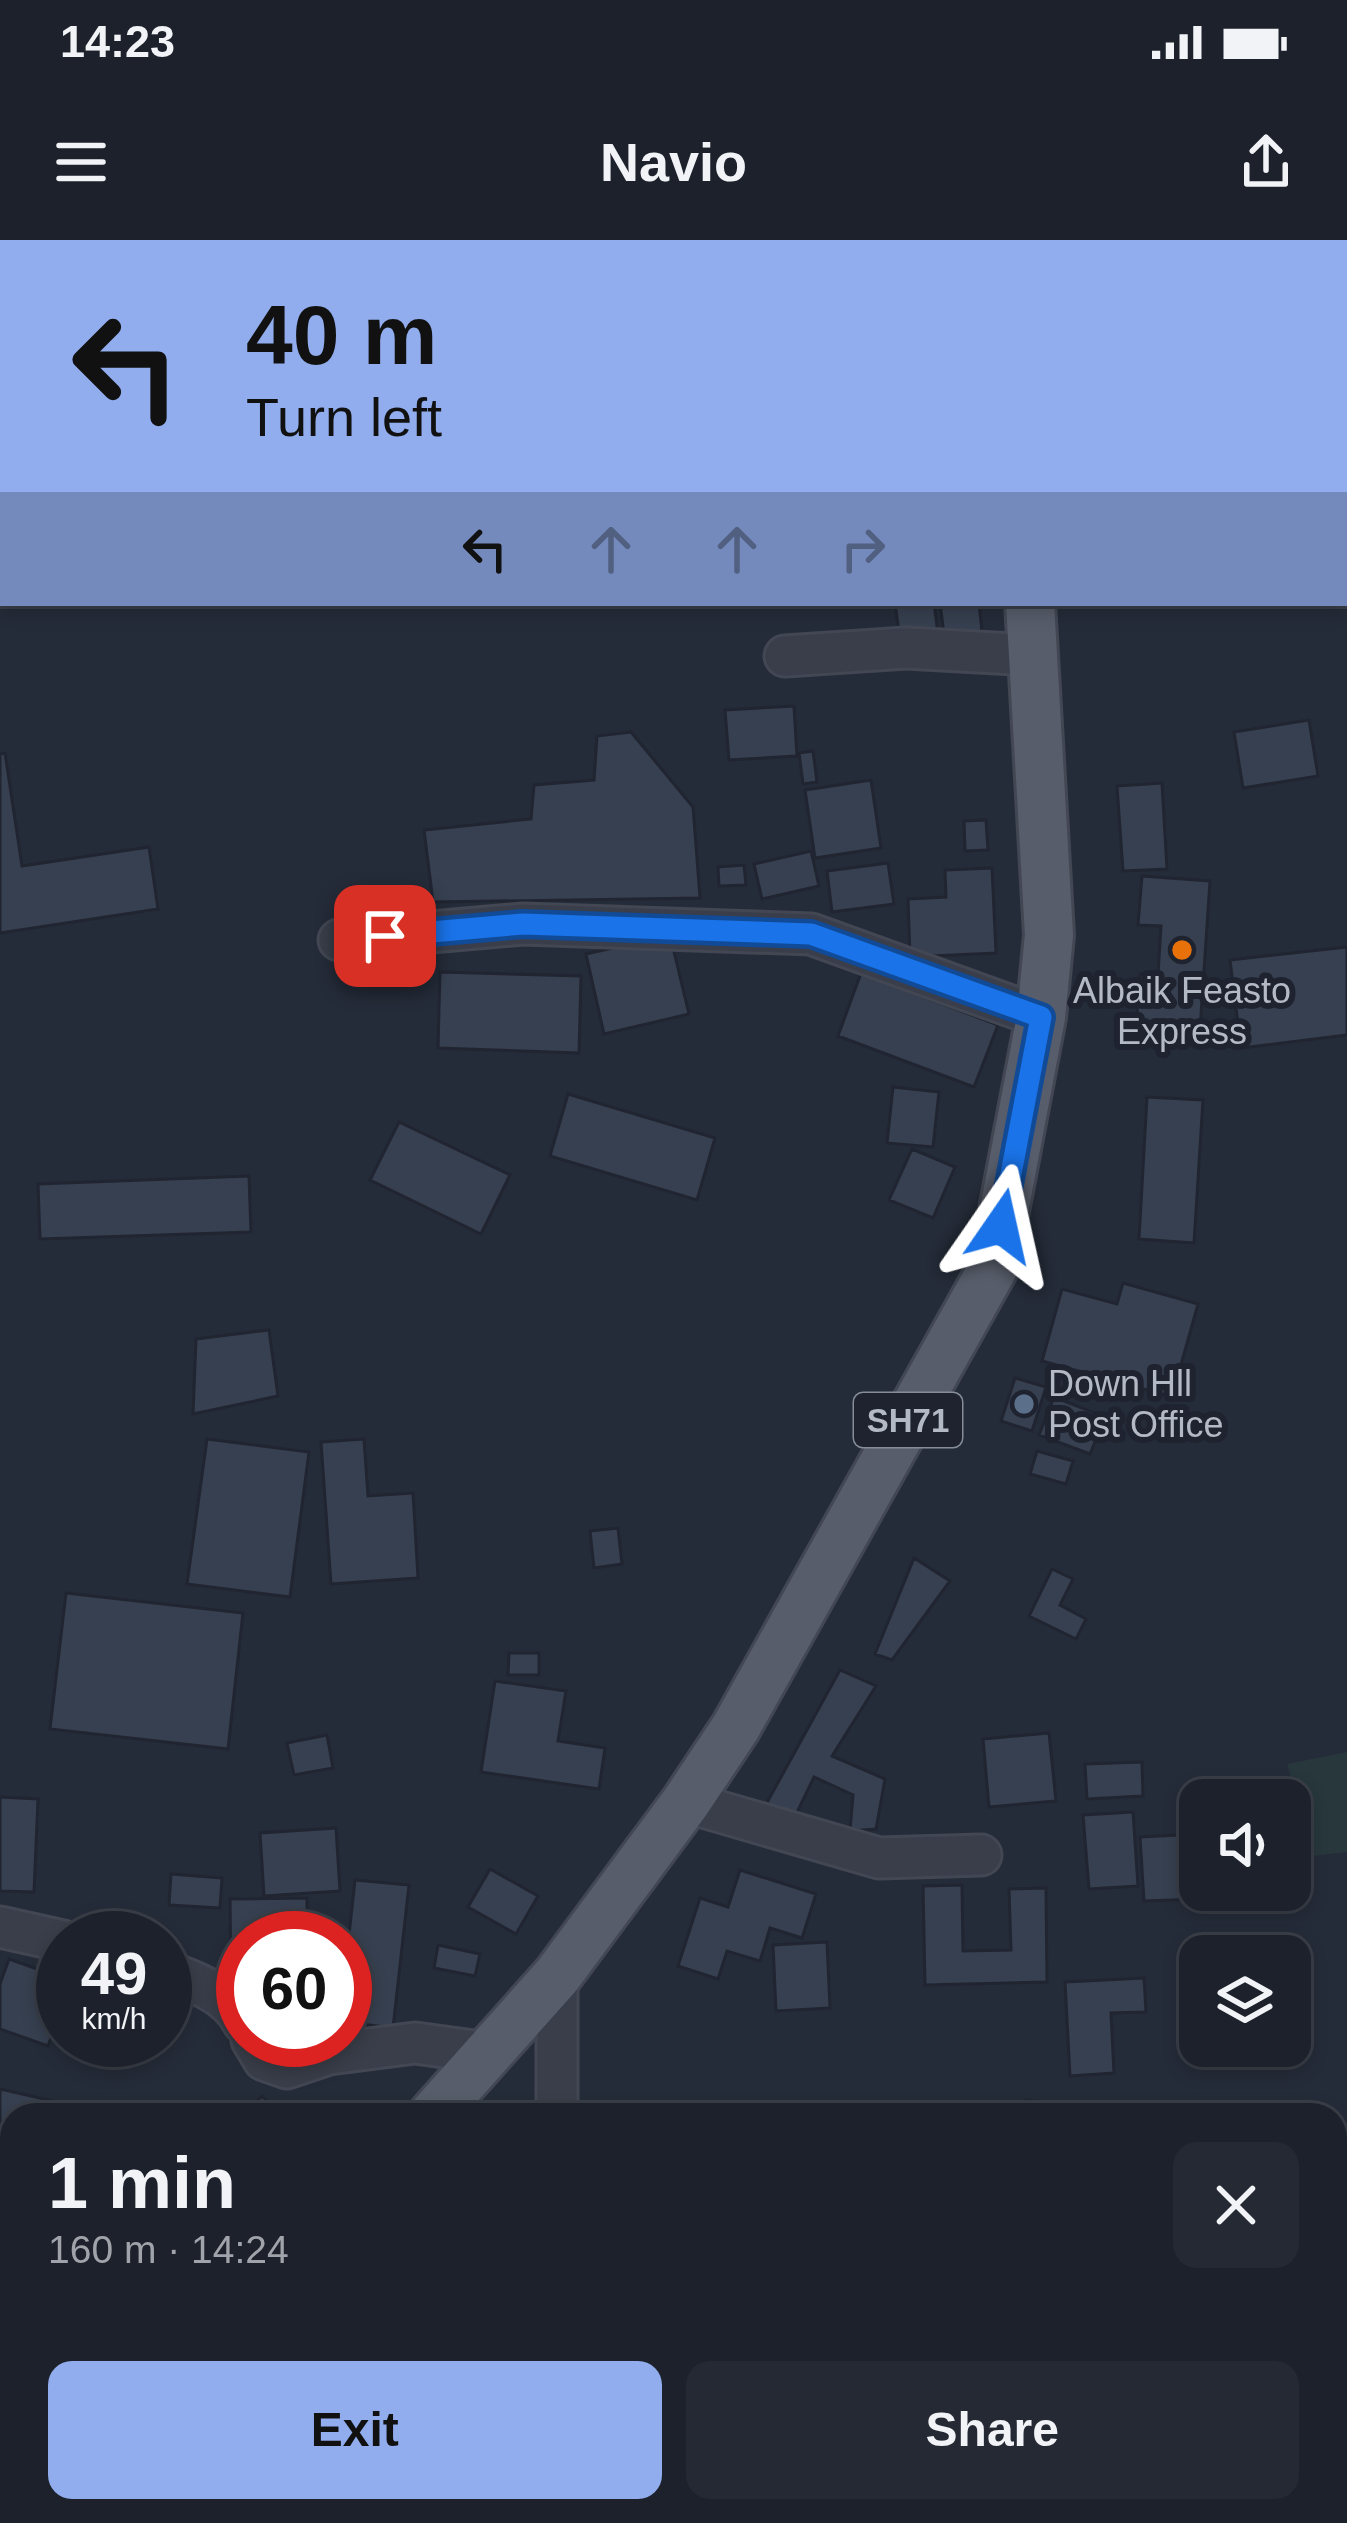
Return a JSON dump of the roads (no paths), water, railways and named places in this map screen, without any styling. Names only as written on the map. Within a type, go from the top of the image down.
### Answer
[{"type":"main road","name":"SH71","points":[[444,2103],[557,1976],[736,1727],[993,1268],[1041,1017],[1049,935],[1030,606]]},
{"type":"street","points":[[785,656],[906,648],[1033,655]]},
{"type":"street","points":[[339,940],[523,924],[811,934],[1041,1017]]},
{"type":"street","points":[[686,1802],[879,1858],[981,1855]]},
{"type":"street","points":[[0,1927],[36,1935]]},
{"type":"street","points":[[556,2103],[557,1976]]},
{"type":"street","points":[[372,2049],[416,2043],[488,2053]]},
{"type":"place","name":"Albaik Feasto Express","points":[[1182,950]]},
{"type":"place","name":"Down Hll Post Office","points":[[1024,1404]]}]
